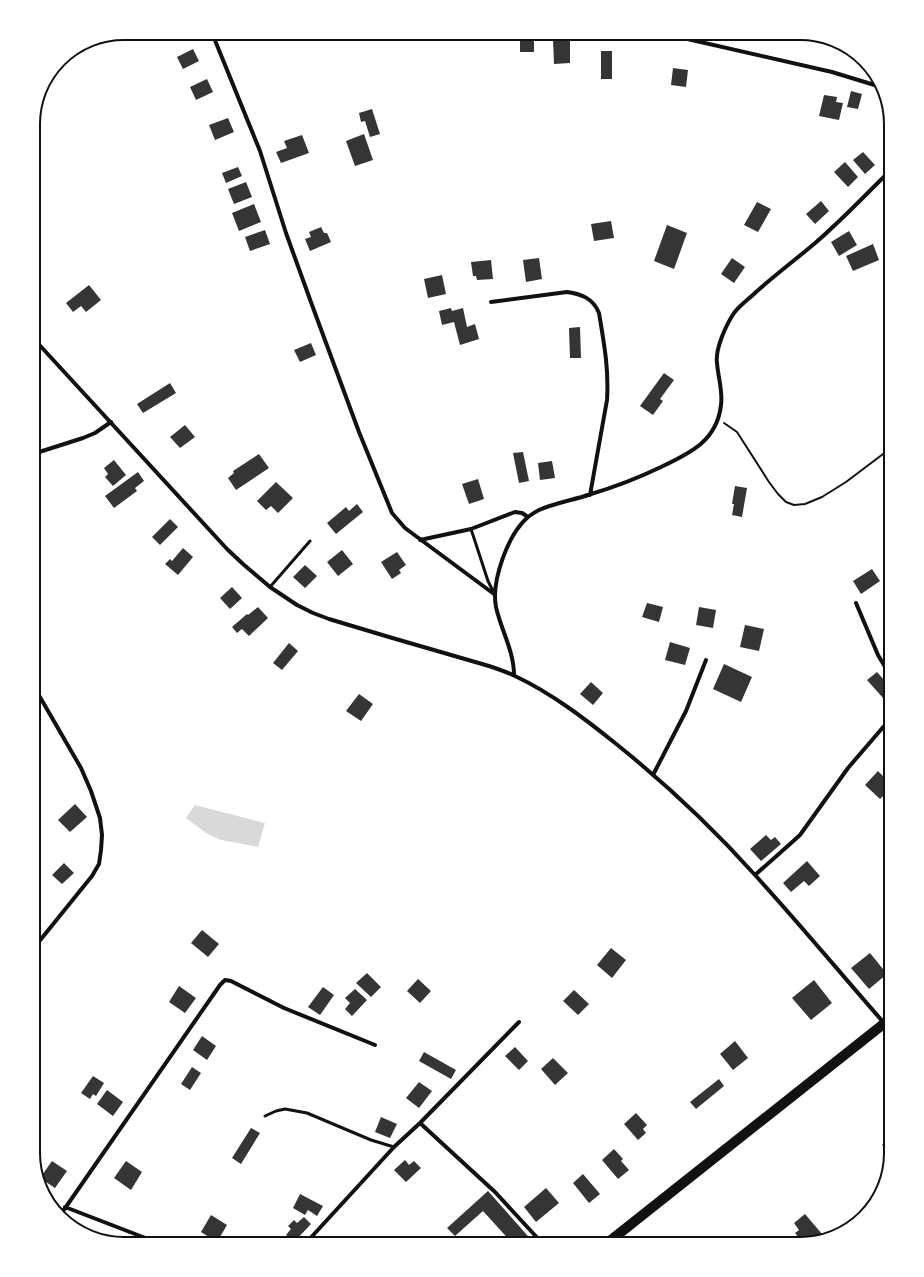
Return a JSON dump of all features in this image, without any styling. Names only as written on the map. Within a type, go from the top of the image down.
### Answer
[{"type":"highway","points":[[615,1237],[884,1027]]},
{"type":"street","points":[[215,40],[232,78],[260,151],[286,233],[359,432],[386,500],[397,520],[405,528],[494,594]]},
{"type":"street","points":[[692,40],[832,72],[875,85]]},
{"type":"street","points":[[514,675],[512,655],[500,621],[494,594],[496,581],[503,558],[514,536],[528,517],[544,508],[590,495],[643,476],[688,455],[706,440],[718,419],[721,407],[722,395],[716,355],[726,328],[735,312],[767,282],[816,243],[884,177]]},
{"type":"street","points":[[491,302],[566,292],[586,297],[596,307],[599,313],[607,357],[608,388],[590,495]]},
{"type":"street","points":[[40,346],[227,548],[270,587],[297,605],[329,619],[489,666],[514,675],[536,687],[584,719],[653,775],[722,841],[755,875],[884,1017]]},
{"type":"street","points":[[40,452],[95,433],[111,422]]},
{"type":"street","points":[[420,540],[471,529],[515,512],[522,513],[528,517]]},
{"type":"street","points":[[856,603],[878,655],[884,665]]},
{"type":"street","points":[[653,775],[686,711],[706,660]]},
{"type":"street","points":[[40,697],[81,768],[100,818],[102,835],[99,864],[92,876],[40,940]]},
{"type":"street","points":[[755,875],[800,835],[848,768],[884,726]]},
{"type":"street","points":[[64,1211],[220,985],[225,980],[232,981],[284,1008],[375,1045]]},
{"type":"street","points":[[312,1237],[394,1147],[420,1124],[519,1022]]},
{"type":"street","points":[[420,1124],[495,1192],[537,1237]]},
{"type":"street","points":[[66,1208],[143,1237]]},
{"type":"lane","points":[[471,529],[488,581],[494,594]]},
{"type":"lane","points":[[270,587],[310,541]]},
{"type":"lane","points":[[265,1116],[285,1109],[307,1113],[371,1140],[394,1147]]},
{"type":"path","points":[[718,419],[737,432],[778,494],[786,502],[794,505],[805,504],[822,497],[846,482],[884,453]]},
{"type":"shaded area","points":[[195,805],[265,823],[258,847],[221,840],[206,833],[186,818]]},
{"type":"building","points":[[520,40],[534,40],[534,52],[520,52]]},
{"type":"building","points":[[553,40],[570,40],[570,63],[554,64]]},
{"type":"building","points":[[193,49],[199,61],[183,69],[177,57]]},
{"type":"building","points":[[601,51],[612,51],[612,79],[601,79]]},
{"type":"building","points":[[673,68],[688,70],[686,87],[671,85]]},
{"type":"building","points":[[207,79],[213,92],[196,100],[190,87]]},
{"type":"building","points":[[851,91],[862,94],[858,109],[847,107]]},
{"type":"building","points":[[824,95],[837,97],[836,102],[843,103],[839,120],[819,116]]},
{"type":"building","points":[[372,109],[380,134],[370,137],[365,121],[361,122],[359,113]]},
{"type":"building","points":[[228,118],[234,132],[215,140],[209,125]]},
{"type":"building","points":[[364,134],[373,160],[355,166],[346,141]]},
{"type":"building","points":[[302,135],[309,153],[281,163],[276,152],[287,148],[284,141]]},
{"type":"building","points":[[863,152],[875,165],[865,174],[853,160]]},
{"type":"building","points":[[845,162],[858,177],[848,187],[834,172]]},
{"type":"building","points":[[238,167],[242,176],[226,183],[222,173]]},
{"type":"building","points":[[246,182],[252,197],[234,204],[228,189]]},
{"type":"building","points":[[821,201],[829,211],[815,224],[806,214]]},
{"type":"building","points":[[757,202],[771,209],[758,232],[744,225]]},
{"type":"building","points":[[254,204],[261,222],[239,231],[232,213]]},
{"type":"building","points":[[611,221],[614,238],[594,241],[591,224]]},
{"type":"building","points":[[667,225],[687,233],[674,269],[654,261]]},
{"type":"building","points":[[321,227],[324,233],[327,233],[331,242],[310,251],[305,239],[311,237],[309,232]]},
{"type":"building","points":[[265,230],[270,244],[250,251],[245,237]]},
{"type":"building","points":[[849,231],[857,245],[839,256],[831,242]]},
{"type":"building","points":[[873,244],[879,260],[853,271],[846,256]]},
{"type":"building","points":[[539,258],[542,279],[526,282],[523,260]]},
{"type":"building","points":[[732,258],[745,267],[734,283],[721,274]]},
{"type":"building","points":[[491,260],[493,279],[477,280],[476,276],[473,276],[471,262]]},
{"type":"building","points":[[442,275],[446,294],[428,298],[424,279]]},
{"type":"building","points":[[89,285],[101,300],[86,312],[81,306],[73,312],[66,303]]},
{"type":"building","points":[[451,308],[452,311],[463,308],[467,327],[475,324],[479,339],[460,345],[454,322],[442,325],[439,311]]},
{"type":"building","points":[[580,327],[581,358],[570,358],[569,328]]},
{"type":"building","points":[[311,343],[316,355],[300,362],[294,350]]},
{"type":"building","points":[[664,373],[674,380],[660,399],[663,401],[653,415],[640,406]]},
{"type":"building","points":[[170,383],[176,393],[143,413],[137,404]]},
{"type":"building","points":[[185,425],[195,437],[180,448],[170,437]]},
{"type":"building","points":[[523,452],[529,481],[519,483],[513,453]]},
{"type":"building","points":[[259,454],[269,468],[236,490],[228,478],[234,473],[233,471]]},
{"type":"building","points":[[114,460],[126,475],[113,486],[105,477],[108,474],[104,468]]},
{"type":"building","points":[[552,461],[555,478],[540,480],[538,463]]},
{"type":"building","points":[[138,472],[144,481],[135,488],[137,491],[114,508],[105,496]]},
{"type":"building","points":[[478,479],[484,499],[469,504],[462,484]]},
{"type":"building","points":[[276,482],[293,498],[278,513],[271,506],[266,510],[257,501]]},
{"type":"building","points":[[735,486],[747,488],[742,517],[732,515]]},
{"type":"building","points":[[357,504],[363,512],[336,534],[327,523],[346,507],[349,511]]},
{"type":"building","points":[[170,519],[178,527],[160,545],[152,537]]},
{"type":"building","points":[[183,548],[193,557],[178,575],[165,564],[170,559],[172,561]]},
{"type":"building","points":[[342,550],[353,564],[338,576],[327,562]]},
{"type":"building","points":[[397,552],[406,565],[399,570],[401,573],[392,579],[381,562]]},
{"type":"building","points":[[305,565],[317,576],[305,588],[293,577]]},
{"type":"building","points":[[872,569],[880,581],[861,594],[853,581]]},
{"type":"building","points":[[232,587],[242,598],[230,609],[220,598]]},
{"type":"building","points":[[647,603],[663,607],[659,622],[642,617]]},
{"type":"building","points":[[258,607],[268,618],[249,636],[242,629],[237,633],[232,627]]},
{"type":"building","points":[[699,607],[716,610],[713,628],[696,625]]},
{"type":"building","points":[[745,625],[764,629],[759,651],[740,647]]},
{"type":"building","points":[[670,642],[690,648],[685,665],[665,660]]},
{"type":"building","points":[[289,643],[298,651],[282,670],[273,663]]},
{"type":"building","points":[[724,664],[752,677],[741,702],[713,689]]},
{"type":"building","points":[[877,672],[884,680],[884,697],[883,698],[867,680]]},
{"type":"building","points":[[591,682],[603,693],[593,705],[580,694]]},
{"type":"building","points":[[359,694],[373,704],[361,721],[346,711]]},
{"type":"building","points":[[878,771],[884,777],[884,795],[880,799],[865,785]]},
{"type":"building","points":[[75,804],[87,817],[70,832],[58,820]]},
{"type":"building","points":[[766,835],[771,840],[775,837],[781,844],[761,861],[750,849]]},
{"type":"building","points":[[807,861],[820,876],[809,886],[804,881],[791,892],[783,883]]},
{"type":"building","points":[[64,863],[74,873],[62,884],[52,875]]},
{"type":"building","points":[[202,930],[219,944],[208,957],[191,943]]},
{"type":"building","points":[[611,948],[626,960],[612,978],[597,965]]},
{"type":"building","points":[[870,953],[884,970],[884,976],[869,989],[851,968]]},
{"type":"building","points":[[367,973],[381,987],[371,997],[356,983]]},
{"type":"building","points":[[418,979],[431,991],[420,1003],[407,991]]},
{"type":"building","points":[[814,980],[832,1003],[811,1020],[792,998]]},
{"type":"building","points":[[179,986],[196,998],[185,1013],[169,1002]]},
{"type":"building","points":[[323,987],[334,995],[320,1015],[308,1007]]},
{"type":"building","points":[[355,989],[367,1000],[352,1016],[345,1009],[350,1003],[345,998]]},
{"type":"building","points":[[574,990],[589,1004],[578,1015],[563,1001]]},
{"type":"building","points":[[202,1036],[216,1046],[207,1060],[193,1050]]},
{"type":"building","points":[[735,1041],[748,1058],[733,1070],[720,1054]]},
{"type":"building","points":[[515,1047],[528,1061],[519,1070],[505,1056]]},
{"type":"building","points":[[424,1052],[456,1070],[451,1079],[419,1061]]},
{"type":"building","points":[[553,1058],[568,1073],[555,1085],[541,1069]]},
{"type":"building","points":[[192,1067],[201,1073],[190,1090],[181,1084]]},
{"type":"building","points":[[93,1076],[104,1083],[96,1096],[93,1094],[90,1099],[81,1093]]},
{"type":"building","points":[[719,1079],[724,1086],[696,1109],[690,1102]]},
{"type":"building","points":[[419,1082],[432,1091],[419,1108],[406,1098]]},
{"type":"building","points":[[107,1090],[123,1102],[113,1116],[97,1104]]},
{"type":"building","points":[[636,1113],[647,1125],[643,1129],[646,1133],[638,1140],[624,1124]]},
{"type":"building","points":[[381,1117],[397,1124],[390,1138],[375,1132]]},
{"type":"building","points":[[251,1128],[260,1133],[241,1164],[232,1158]]},
{"type":"building","points":[[614,1149],[623,1159],[621,1161],[629,1170],[618,1179],[602,1160]]},
{"type":"building","points":[[405,1160],[409,1165],[414,1161],[421,1168],[406,1182],[394,1170]]},
{"type":"building","points":[[52,1161],[67,1171],[55,1188],[45,1181],[43,1174]]},
{"type":"building","points":[[126,1161],[142,1172],[131,1190],[114,1178]]},
{"type":"building","points":[[583,1174],[600,1194],[589,1203],[573,1183]]},
{"type":"building","points":[[546,1188],[559,1203],[536,1222],[524,1207]]},
{"type":"building","points":[[488,1191],[529,1237],[507,1237],[483,1211],[455,1236],[447,1228]]},
{"type":"building","points":[[300,1194],[323,1206],[317,1216],[308,1210],[305,1215],[293,1208]]},
{"type":"building","points":[[805,1214],[822,1234],[798,1237],[795,1233],[799,1230],[794,1223]]},
{"type":"building","points":[[211,1215],[227,1225],[220,1237],[209,1237],[201,1232]]},
{"type":"building","points":[[304,1217],[311,1224],[299,1237],[288,1237],[286,1235],[291,1229],[288,1226],[294,1220],[297,1223]]}]
